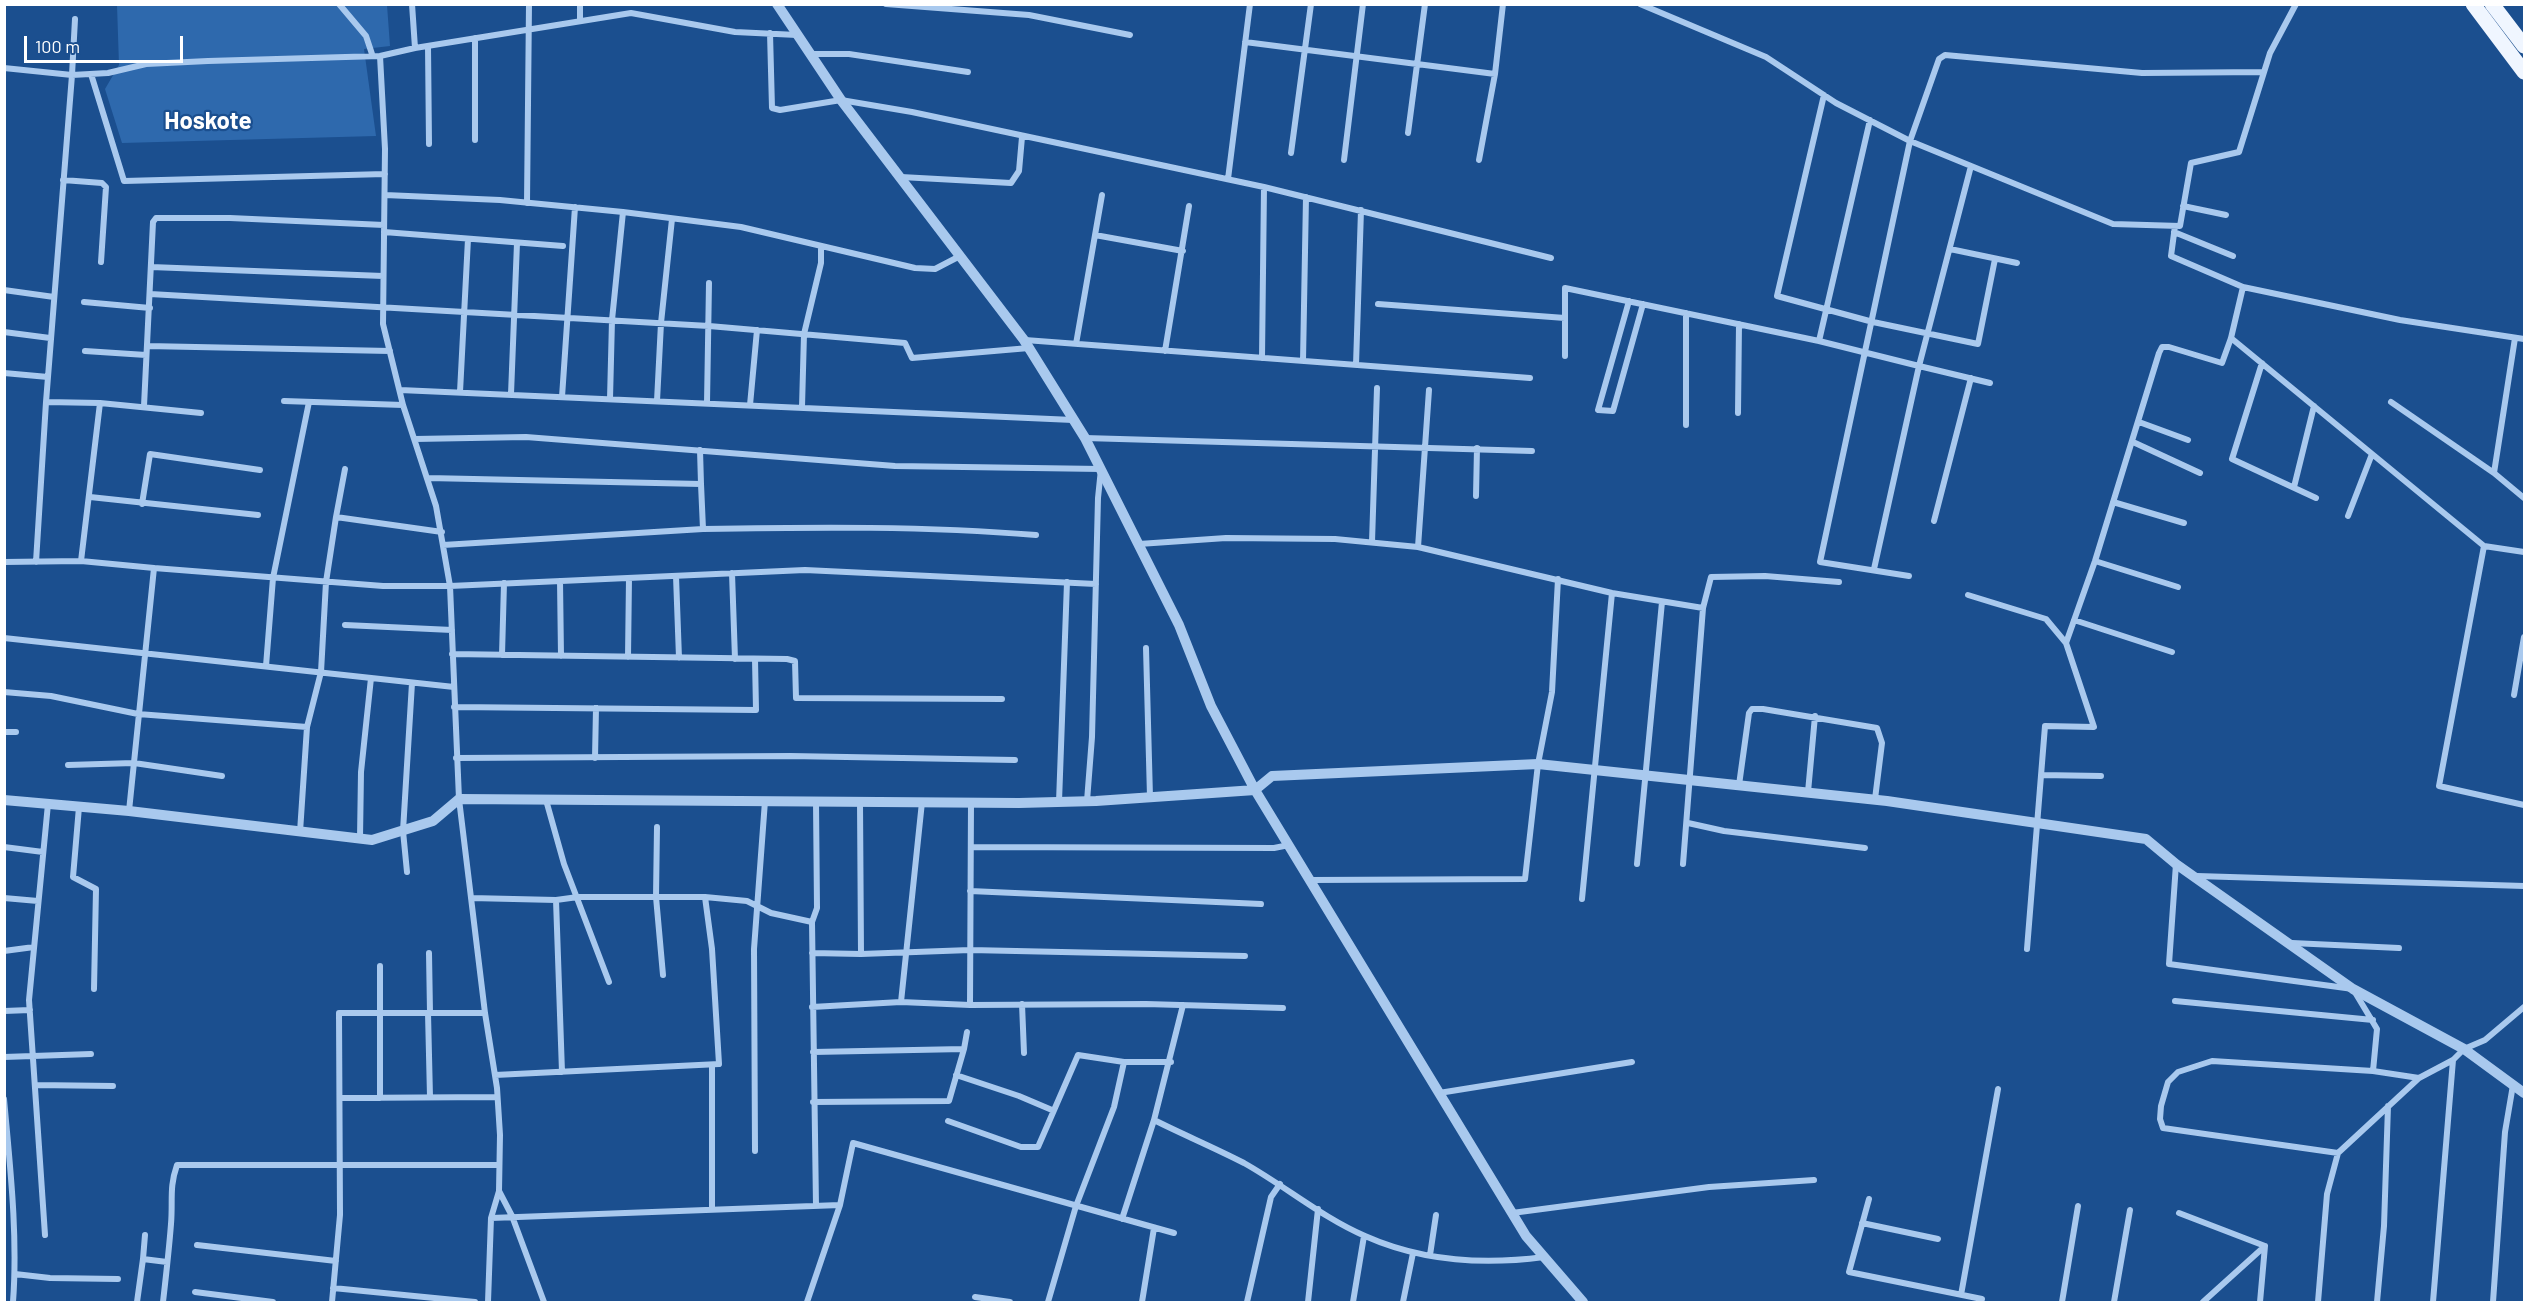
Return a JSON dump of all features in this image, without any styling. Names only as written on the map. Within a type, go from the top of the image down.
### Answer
[{"type":"main road","points":[[2473,4],[2524,72]]},
{"type":"main road","points":[[2492,4],[2524,46]]},
{"type":"street","points":[[339,4],[366,36],[372,54]]},
{"type":"street","points":[[412,4],[415,48]]},
{"type":"street","points":[[527,203],[531,28],[529,4]]},
{"type":"street","points":[[580,4],[580,20]]},
{"type":"street","points":[[777,4],[841,100],[1026,344],[1074,420],[1179,625],[1211,706],[1255,790],[1526,1236],[1583,1302]]},
{"type":"street","points":[[886,4],[1029,15],[1130,35]]},
{"type":"street","points":[[1228,179],[1250,4]]},
{"type":"street","points":[[1291,153],[1311,4]]},
{"type":"street","points":[[1344,160],[1363,4]]},
{"type":"street","points":[[1408,132],[1415,63],[1425,4]]},
{"type":"street","points":[[1479,160],[1495,74],[1503,4]]},
{"type":"street","points":[[1640,4],[1766,57],[1824,95],[1910,141],[2113,224],[2174,229],[2233,256]]},
{"type":"street","points":[[2174,229],[2180,226],[2191,163],[2239,152],[2270,53],[2296,4]]},
{"type":"street","points":[[4,68],[72,75],[91,74],[146,64],[372,54],[380,56],[531,28],[631,13],[735,32],[797,35]]},
{"type":"street","points":[[36,562],[50,338],[75,19]]},
{"type":"street","points":[[770,33],[772,108],[780,110],[841,100],[912,112],[1264,187],[1551,258]]},
{"type":"street","points":[[476,38],[476,140]]},
{"type":"street","points":[[1245,42],[1495,74]]},
{"type":"street","points":[[428,46],[429,144]]},
{"type":"street","points":[[810,54],[849,54],[968,72]]},
{"type":"street","points":[[380,56],[385,174],[382,306],[403,405],[428,478],[441,532],[450,586],[459,799],[497,1097],[499,1191],[491,1218],[488,1302]]},
{"type":"street","points":[[1909,576],[1820,562],[1910,141],[1939,59],[1945,56],[2142,73],[2264,72]]},
{"type":"street","points":[[91,74],[124,181],[385,174]]},
{"type":"street","points":[[1824,95],[1777,296],[1873,322],[1978,344],[1995,259]]},
{"type":"street","points":[[1819,341],[1870,120]]},
{"type":"street","points":[[900,177],[1011,183],[1019,171],[1022,137]]},
{"type":"street","points":[[1874,569],[1919,366],[1971,166]]},
{"type":"street","points":[[63,180],[102,183],[106,187],[101,262]]},
{"type":"street","points":[[1262,358],[1264,187]]},
{"type":"street","points":[[385,195],[574,207],[741,228],[915,268],[935,268],[960,256]]},
{"type":"street","points":[[1076,344],[1102,195]]},
{"type":"street","points":[[1303,361],[1306,197]]},
{"type":"street","points":[[1165,351],[1189,206]]},
{"type":"street","points":[[2183,206],[2226,215]]},
{"type":"street","points":[[562,397],[574,207]]},
{"type":"street","points":[[1356,365],[1361,210]]},
{"type":"street","points":[[610,399],[612,320],[623,212]]},
{"type":"street","points":[[144,406],[153,222],[156,218],[230,218],[384,229],[468,239],[563,246]]},
{"type":"street","points":[[657,401],[661,323],[672,219]]},
{"type":"street","points":[[2174,229],[2171,256],[2243,287],[2400,320],[2524,339]]},
{"type":"street","points":[[1095,235],[1183,251]]},
{"type":"street","points":[[460,392],[468,239]]},
{"type":"street","points":[[511,394],[517,243]]},
{"type":"street","points":[[802,407],[804,334],[821,264],[821,246]]},
{"type":"street","points":[[1950,249],[2017,263]]},
{"type":"street","points":[[151,267],[383,276]]},
{"type":"street","points":[[707,403],[709,283]]},
{"type":"street","points":[[2066,643],[2096,561],[2112,502],[2162,347],[2222,363],[2231,338],[2243,287]]},
{"type":"street","points":[[1565,356],[1565,288],[1819,341],[1990,383]]},
{"type":"street","points":[[4,290],[54,297]]},
{"type":"street","points":[[150,294],[757,330],[905,343],[912,358],[1026,344],[1076,344],[1530,378]]},
{"type":"street","points":[[1629,301],[1598,410],[1612,411],[1643,304]]},
{"type":"street","points":[[84,302],[150,308]]},
{"type":"street","points":[[1378,304],[1565,318]]},
{"type":"street","points":[[1686,313],[1686,425]]},
{"type":"street","points":[[1738,413],[1739,324]]},
{"type":"street","points":[[750,405],[757,330]]},
{"type":"street","points":[[4,332],[50,338]]},
{"type":"street","points":[[2231,338],[2484,546],[2524,552]]},
{"type":"street","points":[[2494,473],[2515,338]]},
{"type":"street","points":[[147,346],[390,351]]},
{"type":"street","points":[[85,351],[146,356]]},
{"type":"street","points":[[2262,363],[2232,459],[2316,498]]},
{"type":"street","points":[[4,373],[48,376]]},
{"type":"street","points":[[1934,521],[1971,378]]},
{"type":"street","points":[[1372,542],[1377,388]]},
{"type":"street","points":[[400,390],[1074,420]]},
{"type":"street","points":[[1418,547],[1429,390]]},
{"type":"street","points":[[284,401],[403,405]]},
{"type":"street","points":[[46,402],[144,406],[201,413]]},
{"type":"street","points":[[266,666],[273,578],[309,402]]},
{"type":"street","points":[[2391,402],[2494,473],[2524,498]]},
{"type":"street","points":[[81,561],[100,403]]},
{"type":"street","points":[[2294,487],[2313,406]]},
{"type":"street","points":[[2139,422],[2188,440]]},
{"type":"street","points":[[415,439],[525,437],[895,466],[1101,469]]},
{"type":"street","points":[[1085,438],[1532,451]]},
{"type":"street","points":[[2133,442],[2200,473]]},
{"type":"street","points":[[1476,496],[1477,448]]},
{"type":"street","points":[[700,450],[703,529]]},
{"type":"street","points":[[142,504],[150,454],[260,470]]},
{"type":"street","points":[[2348,516],[2372,454]]},
{"type":"street","points":[[300,832],[307,728],[321,672],[326,582],[345,469]]},
{"type":"street","points":[[1087,801],[1092,737],[1101,469]]},
{"type":"street","points":[[428,478],[701,484]]},
{"type":"street","points":[[90,497],[258,515]]},
{"type":"street","points":[[2112,502],[2184,523]]},
{"type":"street","points":[[336,517],[441,532]]},
{"type":"street","points":[[443,545],[703,529],[873,527],[971,530],[1036,535]]},
{"type":"street","points":[[1138,544],[1226,538],[1335,539],[1418,547],[1612,593],[1702,608]]},
{"type":"street","points":[[2484,546],[2439,786],[2524,805]]},
{"type":"street","points":[[4,562],[81,561],[383,586],[450,586],[805,570],[1096,584]]},
{"type":"street","points":[[2096,561],[2178,587]]},
{"type":"street","points":[[129,811],[154,568]]},
{"type":"street","points":[[732,573],[735,659]]},
{"type":"street","points":[[676,576],[679,658]]},
{"type":"street","points":[[1683,864],[1688,823],[1689,779],[1702,608],[1711,577],[1765,576],[1839,582]]},
{"type":"street","points":[[628,657],[629,578]]},
{"type":"street","points":[[1311,880],[1525,879],[1538,764],[1552,692],[1558,579]]},
{"type":"street","points":[[560,581],[561,656]]},
{"type":"street","points":[[1059,802],[1067,582]]},
{"type":"street","points":[[502,655],[504,583]]},
{"type":"street","points":[[1582,899],[1612,593]]},
{"type":"street","points":[[1968,595],[2046,619],[2066,643],[2094,727],[2045,726],[2027,949]]},
{"type":"street","points":[[1637,864],[1662,602]]},
{"type":"street","points":[[2074,620],[2172,652]]},
{"type":"street","points":[[345,625],[452,630]]},
{"type":"street","points":[[4,638],[454,687]]},
{"type":"street","points":[[2514,695],[2524,638]]},
{"type":"street","points":[[1146,648],[1150,797]]},
{"type":"street","points":[[452,654],[795,661],[796,698],[1002,699]]},
{"type":"street","points":[[454,707],[756,710],[755,659]]},
{"type":"street","points":[[360,838],[362,772],[371,678]]},
{"type":"street","points":[[407,872],[403,831],[412,683]]},
{"type":"street","points":[[4,692],[51,696],[138,714],[307,728]]},
{"type":"street","points":[[595,758],[596,708]]},
{"type":"street","points":[[1738,785],[1745,726],[1752,709],[1815,716],[1877,728],[1882,743],[1875,799]]},
{"type":"street","points":[[1808,792],[1815,716]]},
{"type":"street","points":[[4,732],[16,732]]},
{"type":"street","points":[[456,758],[790,756],[1015,760]]},
{"type":"street","points":[[68,765],[134,764],[222,776]]},
{"type":"street","points":[[4,800],[129,811],[372,840],[433,821],[459,799],[1059,802],[1255,790],[1272,776],[1538,764],[1875,799],[2146,840],[2176,864],[2353,989],[2464,1049],[2524,1093]]},
{"type":"street","points":[[2041,775],[2101,776]]},
{"type":"street","points":[[546,800],[564,864],[609,982]]},
{"type":"street","points":[[755,1151],[754,949],[759,907],[765,801]]},
{"type":"street","points":[[816,802],[817,908],[812,922],[816,1206]]},
{"type":"street","points":[[860,802],[861,954]]},
{"type":"street","points":[[901,1002],[922,802]]},
{"type":"street","points":[[970,1005],[971,803]]},
{"type":"street","points":[[45,1235],[30,1010],[48,804]]},
{"type":"street","points":[[79,807],[73,877],[96,889],[94,989]]},
{"type":"street","points":[[1688,823],[1724,831],[1865,848]]},
{"type":"street","points":[[657,826],[657,897],[663,975]]},
{"type":"street","points":[[971,847],[1156,850],[1274,848],[1289,845]]},
{"type":"street","points":[[4,848],[43,852]]},
{"type":"street","points":[[2176,864],[2169,964],[2353,989],[2377,1029],[2373,1071]]},
{"type":"street","points":[[2196,876],[2524,886]]},
{"type":"street","points":[[970,891],[1261,904]]},
{"type":"street","points":[[471,898],[556,900],[578,897],[705,897],[747,901],[771,913],[812,922]]},
{"type":"street","points":[[495,1075],[719,1064],[712,948],[705,897]]},
{"type":"street","points":[[4,898],[38,901]]},
{"type":"street","points":[[556,900],[562,1072]]},
{"type":"street","points":[[2288,943],[2399,948]]},
{"type":"street","points":[[4,951],[34,947]]},
{"type":"street","points":[[812,952],[861,954],[970,950],[1245,956]]},
{"type":"street","points":[[429,953],[430,1097]]},
{"type":"street","points":[[380,966],[380,1098]]},
{"type":"street","points":[[2175,1001],[2373,1020]]},
{"type":"street","points":[[812,1007],[901,1002],[970,1005],[1183,1005],[1283,1008]]},
{"type":"street","points":[[1022,1004],[1024,1053]]},
{"type":"street","points":[[1122,1219],[1171,1062],[1183,1005]]},
{"type":"street","points":[[2318,1302],[2327,1194],[2338,1152],[2418,1078],[2453,1060],[2464,1049],[2486,1040],[2524,1007]]},
{"type":"street","points":[[4,1011],[30,1010]]},
{"type":"street","points":[[332,1302],[340,1163],[339,1013],[485,1013]]},
{"type":"street","points":[[813,1102],[949,1101],[967,1032]]},
{"type":"street","points":[[813,1052],[964,1049]]},
{"type":"street","points":[[4,1057],[92,1054]]},
{"type":"street","points":[[948,1121],[1021,1147],[1038,1147],[1052,1110],[1059,1102],[1078,1055],[1124,1062],[1171,1062]]},
{"type":"street","points":[[2433,1302],[2453,1060]]},
{"type":"street","points":[[2338,1152],[2163,1128],[2160,1112],[2168,1082],[2178,1072],[2212,1061],[2373,1071],[2418,1078]]},
{"type":"street","points":[[1048,1302],[1076,1206],[1114,1107],[1124,1062]]},
{"type":"street","points":[[1439,1093],[1632,1062]]},
{"type":"street","points":[[712,1065],[712,1209]]},
{"type":"street","points":[[956,1076],[1019,1096],[1052,1110]]},
{"type":"street","points":[[2493,1302],[2505,1132],[2513,1084]]},
{"type":"street","points":[[35,1085],[113,1086]]},
{"type":"street","points":[[1961,1295],[1998,1089]]},
{"type":"street","points":[[340,1098],[497,1097]]},
{"type":"street","points":[[4,1099],[15,1274],[13,1302]]},
{"type":"street","points":[[2378,1302],[2384,1226],[2388,1106]]},
{"type":"street","points":[[1154,1120],[1243,1163],[1364,1236],[1413,1253],[1430,1255],[1502,1262],[1544,1257]]},
{"type":"street","points":[[807,1302],[840,1205],[853,1143],[1174,1233]]},
{"type":"street","points":[[163,1302],[173,1197],[170,1185],[177,1165],[340,1163],[499,1165]]},
{"type":"street","points":[[1512,1213],[1709,1187],[1814,1180]]},
{"type":"street","points":[[1247,1302],[1270,1197],[1280,1184]]},
{"type":"street","points":[[499,1191],[512,1216],[544,1302]]},
{"type":"street","points":[[1869,1199],[1849,1272],[1982,1299],[1981,1302]]},
{"type":"street","points":[[491,1218],[840,1205]]},
{"type":"street","points":[[2062,1302],[2078,1206]]},
{"type":"street","points":[[1308,1302],[1318,1209]]},
{"type":"street","points":[[2114,1302],[2130,1210]]},
{"type":"street","points":[[2179,1213],[2265,1246]]},
{"type":"street","points":[[1430,1255],[1436,1215]]},
{"type":"street","points":[[1862,1223],[1938,1239]]},
{"type":"street","points":[[1142,1302],[1154,1228]]},
{"type":"street","points":[[137,1302],[145,1234]]},
{"type":"street","points":[[1353,1302],[1364,1236]]},
{"type":"street","points":[[197,1245],[336,1261]]},
{"type":"street","points":[[2203,1302],[2265,1246]]},
{"type":"street","points":[[2260,1302],[2265,1246]]},
{"type":"street","points":[[1403,1302],[1413,1253]]},
{"type":"street","points":[[143,1259],[167,1262]]},
{"type":"street","points":[[15,1274],[50,1278],[118,1280]]},
{"type":"street","points":[[333,1288],[475,1302]]},
{"type":"street","points":[[195,1292],[273,1302]]},
{"type":"street","points":[[975,1297],[1010,1302]]},
{"type":"shaded area","points":[[117,5],[387,5],[390,46],[364,49],[376,136],[122,143],[105,89],[119,65]]},
{"type":"district","name":"Hoskote","points":[[208,121]]}]
